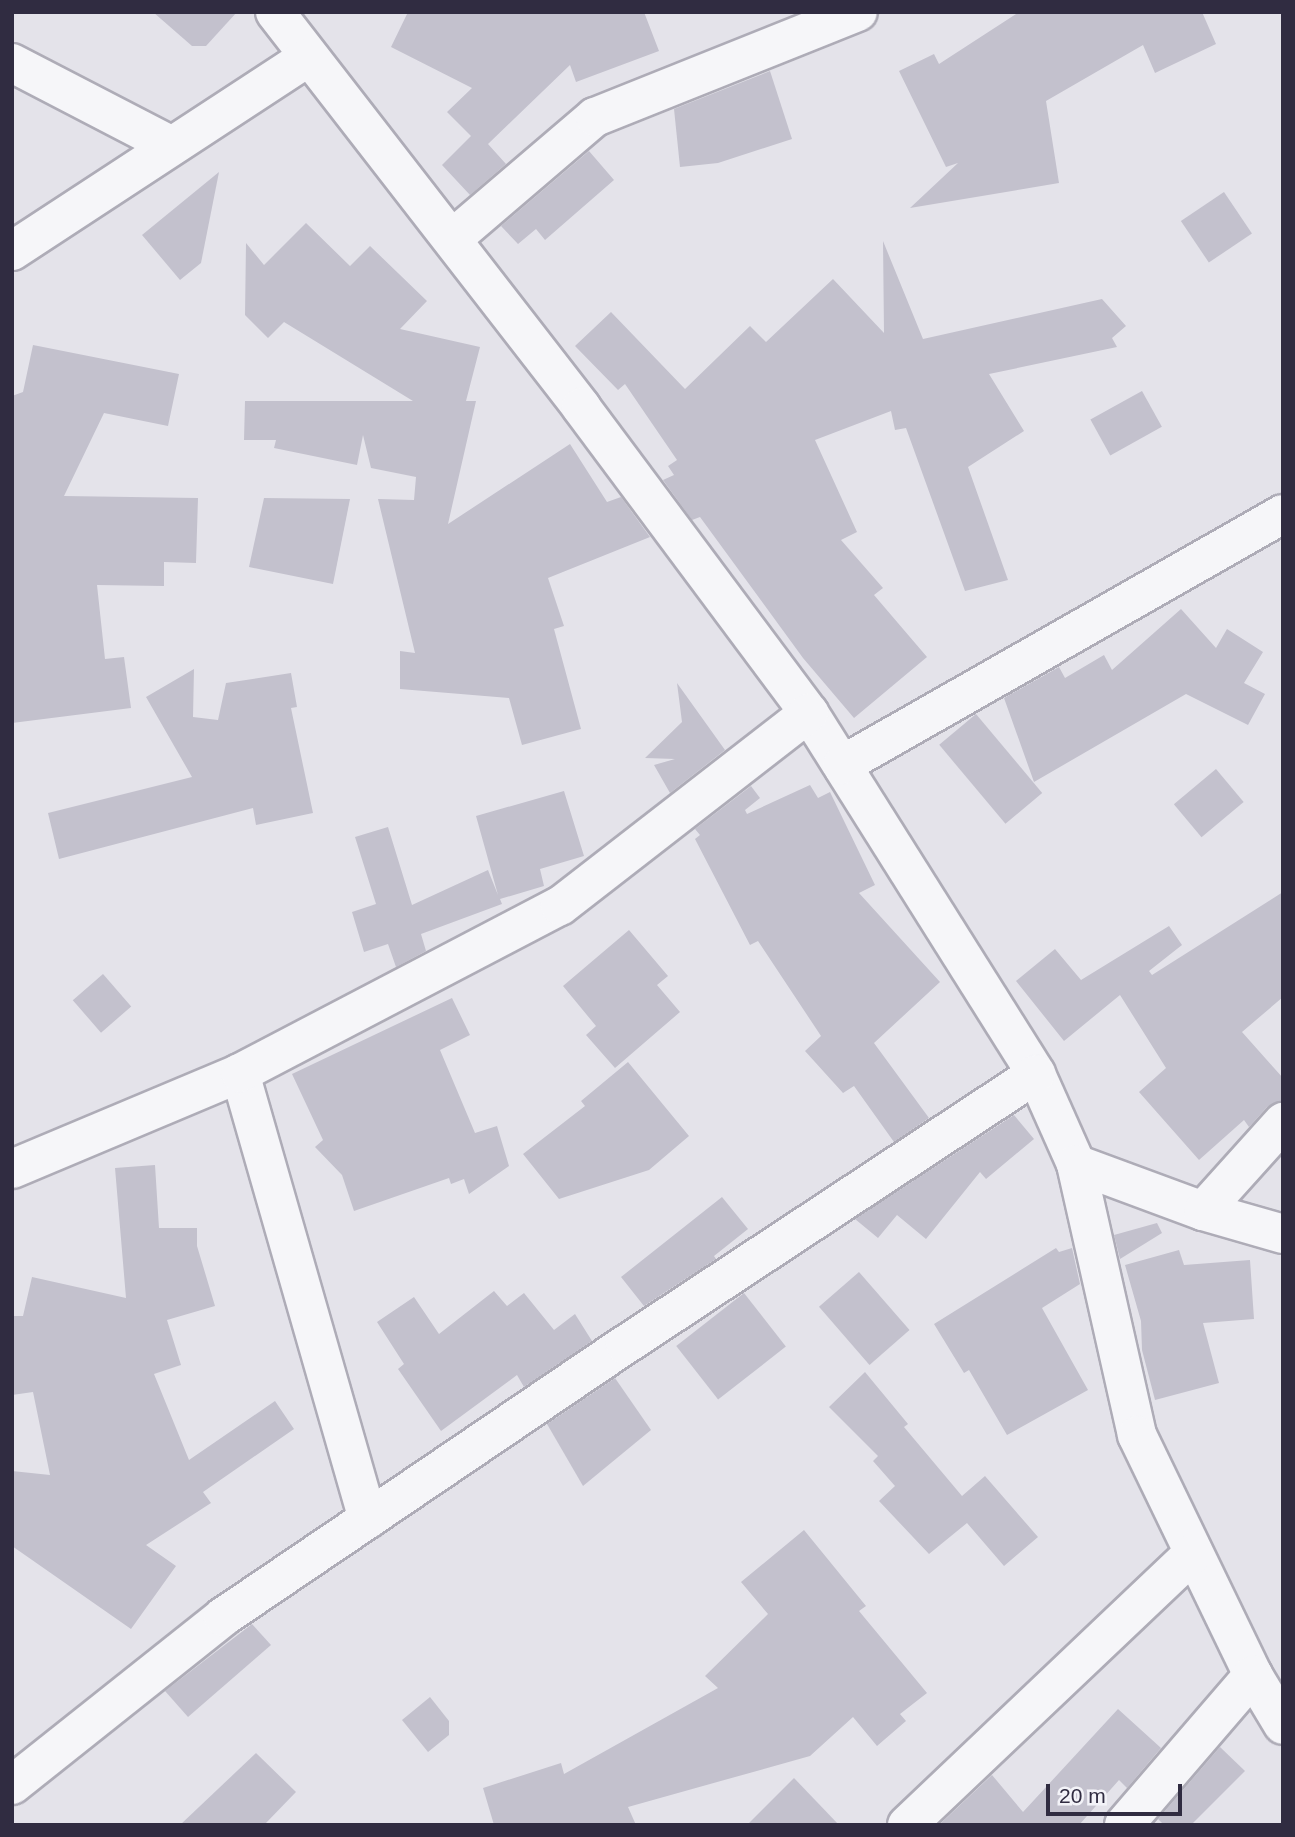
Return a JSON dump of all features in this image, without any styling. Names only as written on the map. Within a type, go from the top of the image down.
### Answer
[{"type":"street","points":[[275,12],[307,58],[452,239],[809,713],[1036,1074],[1076,1164],[1137,1435],[1253,1675],[1283,1725]]},
{"type":"street","points":[[452,239],[595,117],[858,12]]},
{"type":"street","points":[[12,251],[307,58]]},
{"type":"street","points":[[12,63],[172,146]]},
{"type":"street","points":[[842,765],[1283,514]]},
{"type":"street","points":[[12,1169],[240,1073],[560,905],[809,713]]},
{"type":"street","points":[[240,1073],[368,1519]]},
{"type":"street","points":[[12,1785],[223,1617],[1036,1074]]},
{"type":"street","points":[[1203,1212],[1283,1122]]},
{"type":"street","points":[[1076,1164],[1203,1212],[1283,1234]]},
{"type":"street","points":[[907,1825],[1194,1553]]},
{"type":"street","points":[[1124,1825],[1253,1675]]},
{"type":"building","points":[[153,12],[237,12],[206,46],[192,46]]},
{"type":"building","points":[[408,12],[644,12],[659,51],[576,82],[570,65],[488,144],[506,164],[470,195],[442,165],[471,136],[447,112],[472,88],[391,47]]},
{"type":"building","points":[[1019,12],[1202,12],[1216,44],[1155,73],[1143,45],[1046,101],[1059,183],[910,208],[958,163],[946,167],[899,71],[934,54],[939,64]]},
{"type":"building","points":[[770,71],[792,139],[718,163],[680,167],[674,109]]},
{"type":"building","points":[[589,151],[614,180],[545,240],[536,229],[518,244],[501,226]]},
{"type":"building","points":[[219,172],[201,263],[180,280],[142,235]]},
{"type":"building","points":[[1224,192],[1252,233],[1209,263],[1181,221]]},
{"type":"building","points":[[306,223],[350,266],[370,246],[427,301],[400,329],[480,347],[466,401],[476,401],[448,524],[570,444],[607,502],[621,497],[650,537],[548,578],[564,626],[554,629],[581,729],[522,745],[509,698],[400,689],[400,651],[415,653],[378,499],[414,500],[416,477],[371,468],[363,435],[357,465],[274,448],[276,440],[244,440],[245,401],[413,401],[284,322],[268,338],[245,315],[246,243],[264,265]]},
{"type":"building","points":[[883,241],[923,339],[1102,299],[1126,326],[1112,338],[1117,347],[989,374],[1024,431],[968,467],[1008,580],[965,591],[906,428],[895,430],[891,411],[815,440],[857,532],[841,540],[883,588],[874,595],[927,657],[854,718],[803,658],[700,517],[692,520],[663,480],[674,475],[668,466],[677,460],[625,384],[618,390],[575,346],[611,312],[685,389],[750,326],[766,342],[833,279],[884,333]]},
{"type":"building","points":[[33,345],[179,374],[168,426],[104,413],[64,496],[198,498],[196,563],[164,562],[164,586],[97,585],[105,659],[124,657],[131,708],[12,723],[12,396],[23,392]]},
{"type":"building","points":[[1142,391],[1162,427],[1110,455],[1090,420]]},
{"type":"building","points":[[264,498],[350,499],[333,584],[249,567]]},
{"type":"building","points":[[1181,609],[1216,648],[1227,629],[1263,652],[1244,683],[1265,694],[1248,725],[1186,694],[1034,782],[1004,698],[1059,667],[1065,678],[1104,655],[1112,670]]},
{"type":"building","points":[[194,669],[193,717],[218,720],[226,683],[291,673],[297,707],[291,708],[313,813],[256,825],[253,808],[59,859],[48,813],[192,777],[146,697]]},
{"type":"building","points":[[677,683],[725,750],[670,793],[654,765],[675,759],[645,758],[682,722]]},
{"type":"building","points":[[976,714],[1042,793],[1005,824],[939,745]]},
{"type":"building","points":[[1216,769],[1244,802],[1202,837],[1174,804]]},
{"type":"building","points":[[810,785],[818,798],[830,792],[875,885],[859,893],[940,982],[874,1043],[929,1118],[894,1142],[854,1086],[843,1093],[805,1051],[821,1036],[758,941],[750,945],[695,839],[700,835],[695,829],[751,786],[760,798],[745,810],[747,814]]},
{"type":"building","points":[[564,791],[584,856],[540,869],[544,886],[500,899],[502,904],[421,934],[426,951],[396,967],[388,944],[364,952],[352,912],[376,904],[355,837],[388,827],[412,905],[488,870],[498,895],[476,816]]},
{"type":"building","points":[[1283,892],[1283,997],[1242,1032],[1283,1078],[1283,1101],[1267,1107],[1249,1127],[1244,1120],[1199,1160],[1139,1092],[1166,1068],[1120,995],[1064,1041],[1016,981],[1055,949],[1081,980],[1169,926],[1182,945],[1149,971],[1152,975]]},
{"type":"building","points":[[629,930],[668,976],[657,985],[680,1012],[615,1068],[586,1035],[596,1026],[563,986]]},
{"type":"building","points":[[103,974],[131,1006],[101,1033],[73,1000]]},
{"type":"building","points":[[452,998],[470,1035],[440,1050],[475,1133],[497,1126],[509,1166],[469,1194],[464,1179],[451,1184],[449,1178],[354,1211],[342,1175],[315,1147],[323,1140],[292,1074]]},
{"type":"building","points":[[628,1062],[689,1136],[649,1170],[559,1199],[523,1154],[585,1106],[581,1101]]},
{"type":"building","points":[[1014,1115],[1034,1139],[986,1179],[980,1172],[926,1239],[897,1215],[878,1238],[855,1219]]},
{"type":"building","points":[[155,1165],[159,1228],[197,1228],[197,1246],[215,1306],[167,1320],[181,1365],[154,1374],[189,1460],[275,1401],[294,1429],[203,1492],[211,1503],[146,1545],[176,1566],[131,1629],[12,1546],[12,1471],[50,1475],[33,1392],[12,1395],[12,1316],[23,1316],[32,1277],[126,1298],[115,1168]]},
{"type":"building","points":[[722,1197],[748,1229],[714,1256],[716,1259],[644,1306],[621,1277]]},
{"type":"building","points":[[1157,1223],[1162,1233],[1120,1259],[1114,1235]]},
{"type":"building","points":[[1056,1248],[1059,1252],[1072,1248],[1080,1284],[1042,1308],[1088,1390],[1007,1435],[969,1370],[964,1373],[934,1324]]},
{"type":"building","points":[[1179,1250],[1184,1265],[1250,1260],[1254,1319],[1203,1323],[1219,1383],[1155,1400],[1142,1350],[1141,1321],[1125,1265]]},
{"type":"building","points":[[859,1272],[910,1330],[870,1365],[819,1307]]},
{"type":"building","points":[[494,1291],[507,1306],[524,1293],[554,1330],[575,1314],[592,1341],[524,1387],[517,1375],[441,1431],[398,1369],[404,1364],[377,1322],[414,1297],[439,1334]]},
{"type":"building","points":[[744,1293],[786,1347],[718,1400],[676,1346]]},
{"type":"building","points":[[865,1372],[908,1424],[904,1427],[962,1496],[985,1476],[1038,1537],[1004,1566],[967,1523],[929,1554],[879,1501],[895,1486],[873,1461],[878,1456],[829,1407]]},
{"type":"building","points":[[615,1378],[651,1430],[583,1486],[547,1424]]},
{"type":"building","points":[[804,1530],[866,1606],[859,1611],[927,1693],[900,1714],[906,1721],[877,1746],[853,1717],[810,1756],[628,1807],[636,1825],[494,1825],[483,1788],[561,1763],[564,1774],[718,1688],[705,1676],[768,1614],[741,1582]]},
{"type":"building","points":[[252,1624],[271,1645],[188,1717],[165,1691]]},
{"type":"building","points":[[430,1697],[449,1721],[449,1735],[428,1752],[402,1720]]},
{"type":"building","points":[[1118,1709],[1161,1748],[1127,1788],[1119,1780],[1079,1825],[939,1825],[992,1775],[1023,1812]]},
{"type":"building","points":[[1220,1747],[1245,1771],[1191,1825],[1164,1825],[1158,1819]]},
{"type":"building","points":[[256,1753],[296,1792],[264,1825],[180,1825]]},
{"type":"building","points":[[794,1778],[839,1825],[747,1825]]}]
